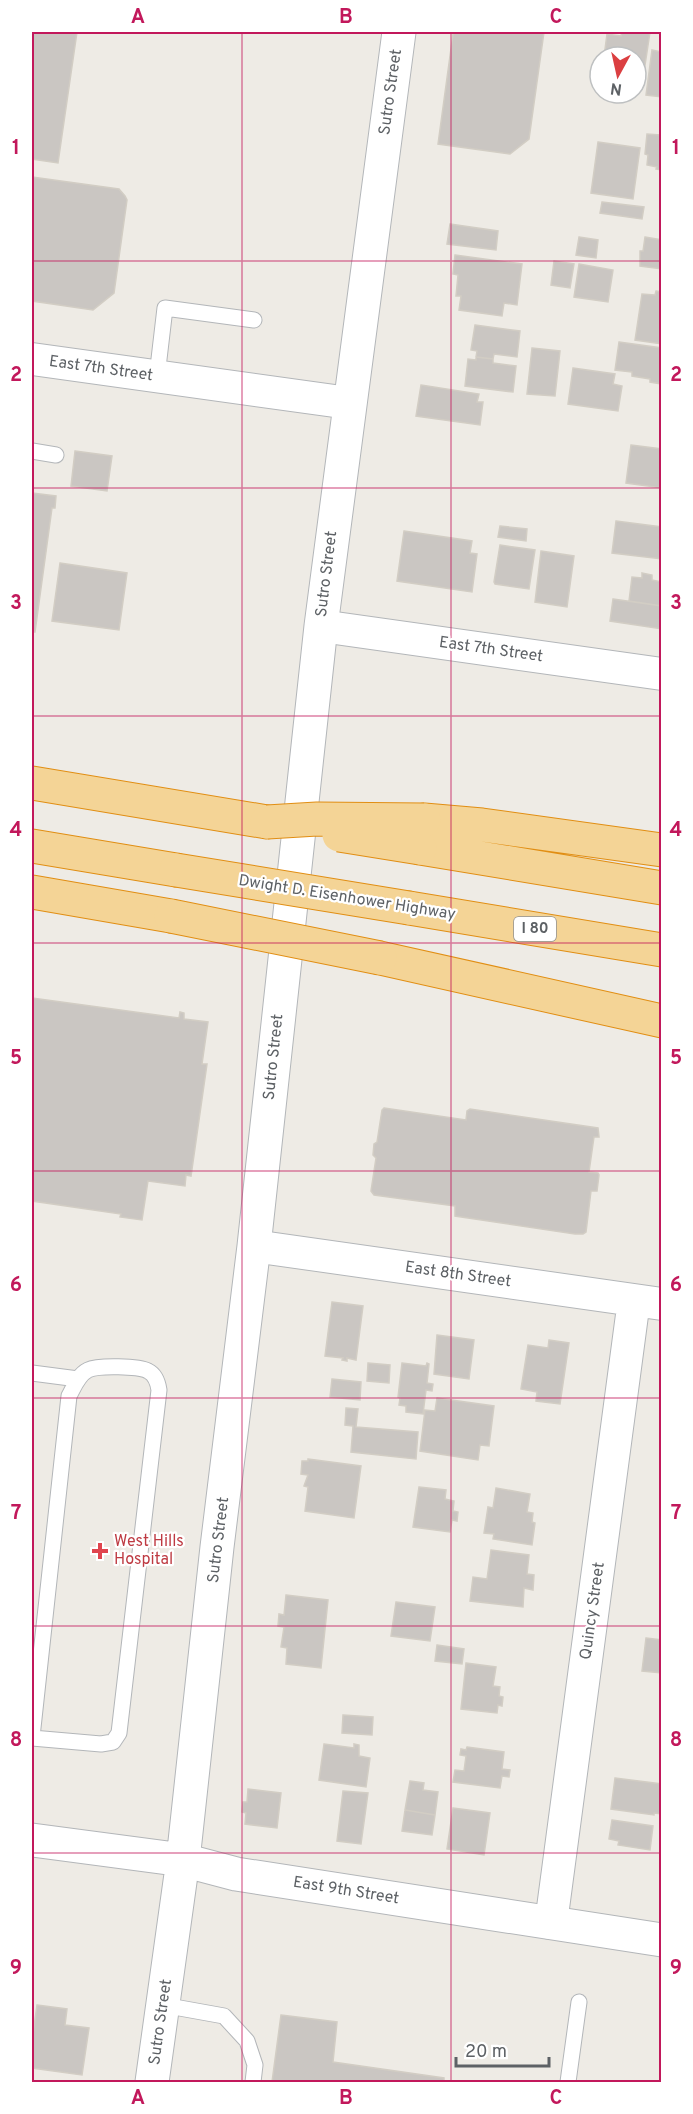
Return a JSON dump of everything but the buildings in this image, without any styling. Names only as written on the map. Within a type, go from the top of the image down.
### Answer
[{"type":"highway","points":[[32,783],[267,822],[422,834],[662,888]]},
{"type":"highway","points":[[422,834],[482,825],[662,850]]},
{"type":"highway","name":"Dwight D. Eisenhower Highway","points":[[32,846],[662,951]]},
{"type":"highway","points":[[32,892],[171,916],[380,958],[662,1021]]},
{"type":"street","name":"Sutro Street","points":[[152,2082],[183,1860],[217,1547],[254,1246],[321,626],[399,32]]},
{"type":"street","name":"East 7th Street","points":[[32,359],[349,403]]},
{"type":"street","name":"East 7th Street","points":[[321,626],[662,674]]},
{"type":"street","name":"East 8th Street","points":[[254,1246],[648,1302]]},
{"type":"street","name":"Quincy Street","points":[[551,1923],[648,1302]]},
{"type":"street","name":"East 9th Street","points":[[32,1840],[183,1860],[236,1874],[662,1940]]},
{"type":"lane","points":[[157,376],[165,308],[254,320]]},
{"type":"lane","points":[[32,451],[56,455]]},
{"type":"lane","points":[[105,1366],[148,1370],[157,1379],[159,1390],[119,1732],[113,1742],[101,1744],[32,1737],[69,1396],[78,1379],[87,1370],[105,1366]]},
{"type":"lane","points":[[32,1373],[78,1379]]},
{"type":"lane","points":[[568,2082],[579,2002]]},
{"type":"lane","points":[[163,2005],[224,2016],[247,2042],[255,2065],[253,2082]]},
{"type":"place","name":"West Hills Hospital","points":[[100,1551]]}]
